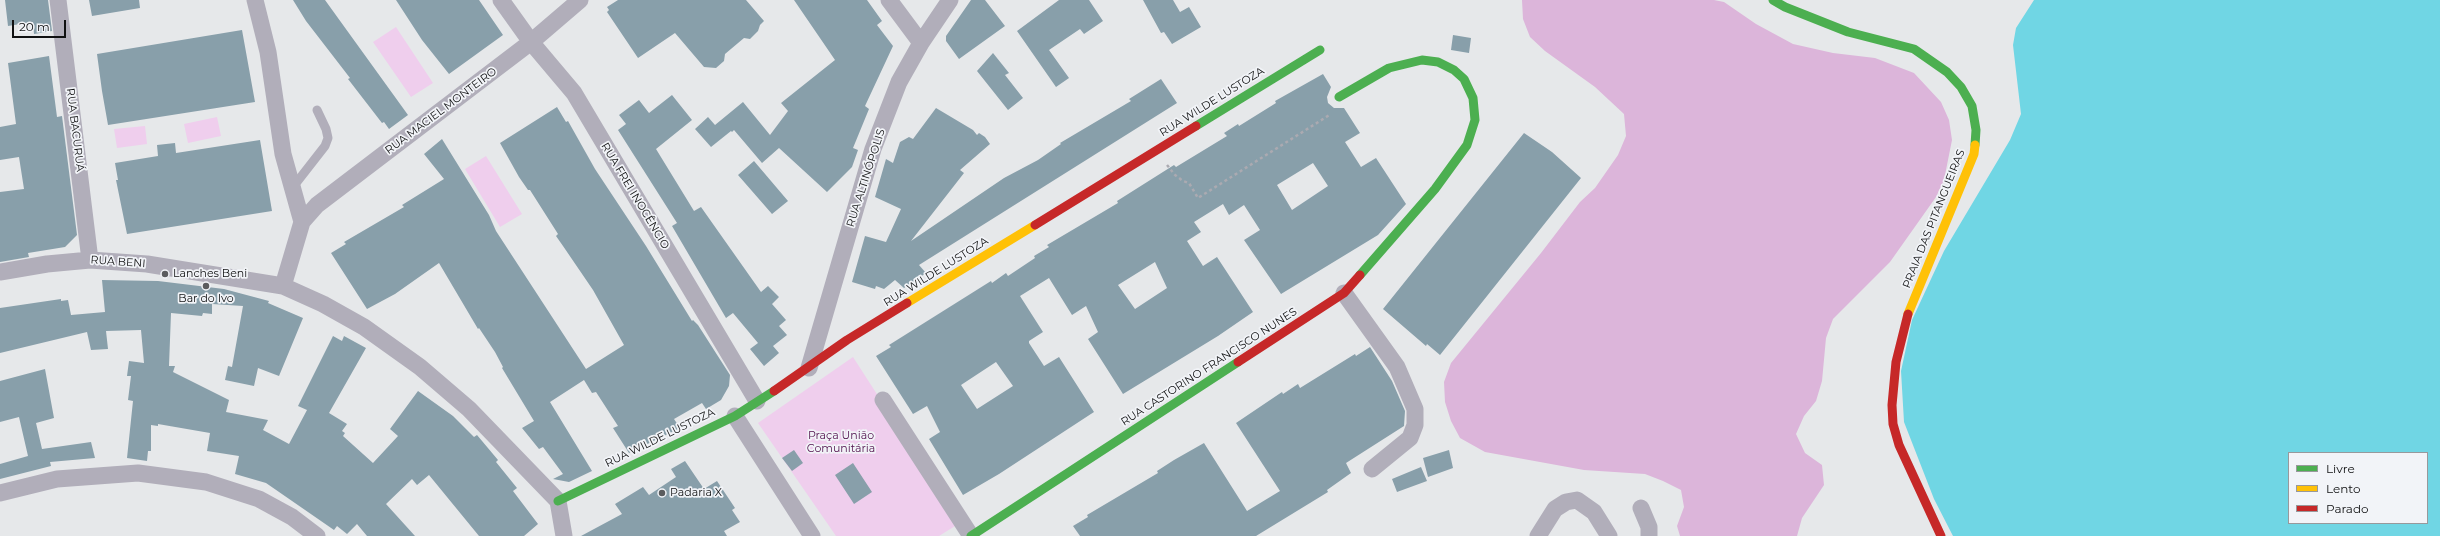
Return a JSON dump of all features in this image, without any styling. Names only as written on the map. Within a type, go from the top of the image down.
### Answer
[{"type":"street","name":"RUA BACURUÁ","points":[[58,0],[90,260]]},
{"type":"street","points":[[255,0],[268,52],[283,154],[302,222],[283,286]]},
{"type":"street","name":"RUA FREI INOCÊNCIO","points":[[501,0],[530,42],[574,93],[757,401]]},
{"type":"street","name":"RUA MACIEL MONTEIRO","points":[[302,222],[317,205],[530,42],[580,0]]},
{"type":"street","points":[[889,0],[921,43]]},
{"type":"street","name":"RUA ALTINÓPOLIS","points":[[809,368],[874,149],[899,82],[921,43],[950,0]]},
{"type":"street","name":"PRAIA DAS PITANGUEIRAS","points":[[1773,0],[1785,7],[1848,32],[1914,49],[1947,72],[1961,86],[1972,106],[1976,130],[1974,154],[1909,312],[1896,362],[1892,405],[1893,424],[1899,445],[1935,534]]},
{"type":"street","name":"RUA WILDE LUSTOZA","points":[[558,501],[734,416],[809,368],[847,340],[1320,50]]},
{"type":"street","name":"RUA CASTORINO FRANCISCO NUNES","points":[[971,536],[1344,293],[1435,189],[1467,145],[1475,120],[1473,98],[1464,79],[1454,70],[1438,62],[1422,60],[1389,68],[1362,82],[1339,97]]},
{"type":"street","name":"RUA BENI","points":[[0,272],[47,264],[90,260],[188,270],[246,282],[283,286],[324,304],[364,327],[420,367],[469,409],[558,501]]},
{"type":"street","points":[[1344,293],[1397,367],[1415,409],[1415,425],[1410,438],[1372,469]]},
{"type":"street","points":[[883,400],[971,536]]},
{"type":"street","points":[[734,416],[812,536]]},
{"type":"street","points":[[0,493],[57,479],[138,473],[206,482],[260,499],[292,517],[317,536]]},
{"type":"street","points":[[1538,536],[1555,509],[1566,502],[1577,500],[1594,512],[1609,536]]},
{"type":"street","points":[[558,501],[564,536]]},
{"type":"street","points":[[1641,508],[1649,527],[1649,536]]},
{"type":"lane","points":[[293,187],[325,146],[328,138],[317,110]]},
{"type":"path","points":[[1156,151],[1175,175],[1183,181],[1189,182],[1198,198],[1337,110],[1339,97]]},
{"type":"green space","points":[[396,27],[433,83],[411,97],[373,42]]},
{"type":"green space","points":[[217,117],[221,136],[188,143],[184,124]]},
{"type":"green space","points":[[145,126],[147,144],[117,148],[114,129]]},
{"type":"green space","points":[[486,156],[522,214],[500,227],[465,169]]},
{"type":"green space","name":"Praça União Comunitária","points":[[853,357],[960,523],[939,536],[836,536],[758,423]]},
{"type":"shaded area","points":[[1522,0],[1714,0],[1724,2],[1756,24],[1793,44],[1833,53],[1875,58],[1914,73],[1941,102],[1949,120],[1952,140],[1944,180],[1936,197],[1890,262],[1833,319],[1826,338],[1822,381],[1816,401],[1804,416],[1796,434],[1805,453],[1822,465],[1824,485],[1802,518],[1797,536],[1680,536],[1677,526],[1684,507],[1681,490],[1645,474],[1584,470],[1485,452],[1460,438],[1451,421],[1445,402],[1444,382],[1451,363],[1541,253],[1580,202],[1595,188],[1618,155],[1626,136],[1624,114],[1595,87],[1545,51],[1530,37],[1523,19]]},
{"type":"water","points":[[2034,0],[2440,0],[2440,536],[1953,536],[1934,499],[1904,422],[1901,371],[1912,320],[1944,251],[2010,140],[2021,114],[2013,45],[2016,28]]},
{"type":"building","points":[[5,0],[48,0],[52,31],[34,34],[33,22],[8,26]]},
{"type":"building","points":[[89,0],[139,0],[140,8],[92,16]]},
{"type":"building","points":[[293,0],[325,0],[408,115],[389,129],[384,122],[382,123],[348,79],[350,78],[306,21]]},
{"type":"building","points":[[396,0],[479,0],[503,35],[449,74],[422,40]]},
{"type":"building","points":[[618,0],[746,0],[764,21],[760,25],[758,31],[750,39],[744,38],[725,54],[724,61],[716,68],[704,67],[675,33],[638,58],[607,12],[609,10],[607,7]]},
{"type":"building","points":[[794,0],[867,0],[882,21],[877,25],[893,46],[865,106],[869,109],[853,148],[858,150],[852,167],[827,192],[779,148],[762,163],[734,130],[711,147],[695,129],[708,117],[715,125],[743,102],[770,135],[788,111],[781,103],[835,60]]},
{"type":"building","points":[[971,0],[985,0],[1005,26],[959,59],[946,41],[946,36]]},
{"type":"building","points":[[1059,0],[1089,0],[1103,21],[1084,34],[1080,29],[1049,50],[1069,78],[1056,87],[1017,31]]},
{"type":"building","points":[[1143,0],[1173,0],[1180,12],[1189,7],[1201,27],[1172,44],[1164,32],[1161,33]]},
{"type":"building","points":[[242,30],[255,102],[108,125],[97,54]]},
{"type":"building","points":[[1453,35],[1471,38],[1469,53],[1451,50]]},
{"type":"building","points":[[993,53],[1009,73],[1005,75],[1023,98],[1008,110],[977,71]]},
{"type":"building","points":[[49,56],[57,117],[62,116],[77,235],[65,247],[28,253],[29,257],[0,262],[0,192],[24,189],[19,157],[0,160],[0,127],[16,124],[8,63]]},
{"type":"building","points":[[1323,74],[1331,87],[1327,97],[1328,103],[1334,108],[1344,108],[1360,133],[1345,142],[1361,167],[1376,158],[1406,204],[1378,235],[1281,294],[1244,240],[1260,230],[1244,205],[1229,215],[1223,204],[1194,222],[1201,232],[1187,241],[1203,266],[1217,257],[1253,312],[1218,336],[1123,394],[1088,339],[1098,332],[1086,306],[1072,315],[1049,278],[1020,296],[1043,332],[1029,341],[1029,343],[1044,366],[1059,357],[1094,412],[999,474],[963,495],[929,439],[940,432],[927,406],[913,414],[876,356],[891,347],[889,345],[991,281],[992,283],[1006,273],[1008,276],[1035,258],[1034,256],[1049,247],[1047,245],[1118,203],[1117,201],[1174,165],[1176,167],[1227,136],[1224,133],[1238,124],[1239,126],[1276,103],[1275,101]],"holes":[[[1313,163],[1328,186],[1292,210],[1277,185]],[[1155,262],[1167,288],[1135,309],[1118,285]],[[996,362],[1013,386],[977,409],[961,385]]]},
{"type":"building","points":[[1161,79],[1177,103],[919,265],[926,273],[904,288],[895,280],[884,289],[876,286],[875,289],[852,282],[865,236],[886,242],[901,209],[875,197],[886,159],[893,163],[900,142],[909,137],[913,139],[936,108],[973,130],[977,135],[979,133],[985,137],[990,144],[960,170],[964,173],[911,241],[1004,178],[1038,160],[1061,144],[1060,143],[1131,101],[1129,99]]},
{"type":"building","points":[[672,95],[692,120],[656,149],[694,211],[701,207],[761,292],[768,286],[779,297],[772,304],[786,320],[779,326],[787,335],[773,346],[779,353],[764,366],[750,349],[758,343],[733,313],[726,318],[672,226],[677,223],[618,130],[626,124],[619,115],[639,100],[649,113]]},
{"type":"building","points":[[557,107],[566,122],[568,121],[595,169],[646,246],[692,321],[693,320],[698,325],[730,375],[729,386],[721,400],[706,409],[702,403],[674,419],[680,428],[629,453],[613,428],[618,426],[596,392],[592,393],[584,380],[550,402],[592,471],[569,482],[553,479],[563,474],[543,447],[539,449],[522,428],[534,421],[502,368],[503,367],[495,352],[479,328],[478,329],[439,263],[395,294],[367,309],[331,253],[346,244],[344,242],[404,207],[402,205],[444,179],[424,154],[442,139],[489,215],[496,231],[586,369],[624,345],[593,290],[556,236],[558,234],[530,190],[528,190],[519,177],[500,143]]},
{"type":"building","points":[[1524,133],[1552,152],[1581,178],[1440,355],[1427,344],[1426,346],[1383,309]]},
{"type":"building","points":[[260,140],[272,211],[127,234],[116,180],[118,180],[115,163],[158,156],[157,145],[175,143],[176,153]]},
{"type":"building","points":[[754,161],[788,201],[772,214],[738,175]]},
{"type":"building","points":[[102,280],[158,281],[224,289],[269,301],[268,303],[303,318],[279,376],[258,368],[254,386],[225,380],[228,366],[232,367],[243,306],[212,304],[212,314],[203,313],[202,316],[171,313],[169,366],[175,366],[173,372],[229,400],[226,412],[268,420],[263,430],[289,444],[307,410],[298,406],[333,336],[342,341],[344,336],[366,348],[329,413],[347,424],[342,431],[345,433],[343,436],[373,463],[398,436],[390,429],[418,391],[453,416],[474,437],[477,435],[498,460],[496,462],[517,488],[513,491],[538,524],[524,536],[479,536],[429,475],[417,485],[412,479],[386,504],[415,536],[367,536],[357,524],[347,534],[337,526],[334,530],[266,483],[235,474],[239,456],[207,451],[210,433],[158,424],[158,426],[151,425],[151,451],[148,451],[147,461],[127,458],[133,401],[128,400],[131,376],[127,376],[129,361],[144,363],[141,330],[106,331],[108,349],[91,350],[87,332],[0,353],[0,308],[61,299],[61,301],[68,300],[71,315],[105,312]]},
{"type":"building","points":[[1370,347],[1392,381],[1405,411],[1404,426],[1346,463],[1351,473],[1327,490],[1328,492],[1256,536],[1080,536],[1073,526],[1088,517],[1087,515],[1158,473],[1157,471],[1204,443],[1247,511],[1280,491],[1236,423],[1282,392],[1283,394],[1298,384],[1300,388],[1355,354],[1356,356]]},
{"type":"building","points":[[45,369],[54,418],[36,423],[42,449],[91,442],[95,458],[50,462],[51,466],[0,479],[0,464],[28,456],[19,417],[0,422],[0,381]]},
{"type":"building","points":[[794,450],[803,463],[792,471],[782,458]]},
{"type":"building","points":[[1449,450],[1453,468],[1428,477],[1423,458]]},
{"type":"building","points":[[685,461],[704,489],[717,481],[735,508],[732,510],[740,522],[724,531],[727,536],[581,536],[622,514],[615,504],[643,487],[649,495],[676,477],[671,469]]},
{"type":"building","points":[[853,463],[872,492],[854,504],[835,475]]},
{"type":"building","points":[[1421,467],[1427,481],[1397,492],[1392,479]]},
{"type":"traffic: fast","points":[[1773,0],[1785,7],[1848,32],[1914,49],[1947,72],[1961,87],[1972,106],[1976,130],[1975,145]]},
{"type":"traffic: fast","points":[[1196,126],[1320,50]]},
{"type":"traffic: fast","points":[[1339,97],[1389,68],[1422,60],[1438,62],[1454,70],[1464,79],[1473,98],[1475,120],[1467,145],[1435,189],[1360,275]]},
{"type":"traffic: fast","points":[[971,536],[1238,362]]},
{"type":"traffic: fast","points":[[558,501],[735,416],[774,391]]},
{"type":"traffic: slow","points":[[1908,314],[1974,154],[1975,145]]},
{"type":"traffic: slow","points":[[907,303],[1035,225]]},
{"type":"traffic: jam","points":[[1035,225],[1196,126]]},
{"type":"traffic: jam","points":[[1238,362],[1344,293],[1360,275]]},
{"type":"traffic: jam","points":[[774,391],[847,340],[907,303]]},
{"type":"traffic: jam","points":[[1908,314],[1896,362],[1892,405],[1893,424],[1899,445],[1941,536]]},
{"type":"place","name":"Lanches Beni","points":[[165,274]]},
{"type":"place","name":"Bar do Ivo","points":[[206,286]]},
{"type":"place","name":"Padaria X","points":[[662,493]]}]
